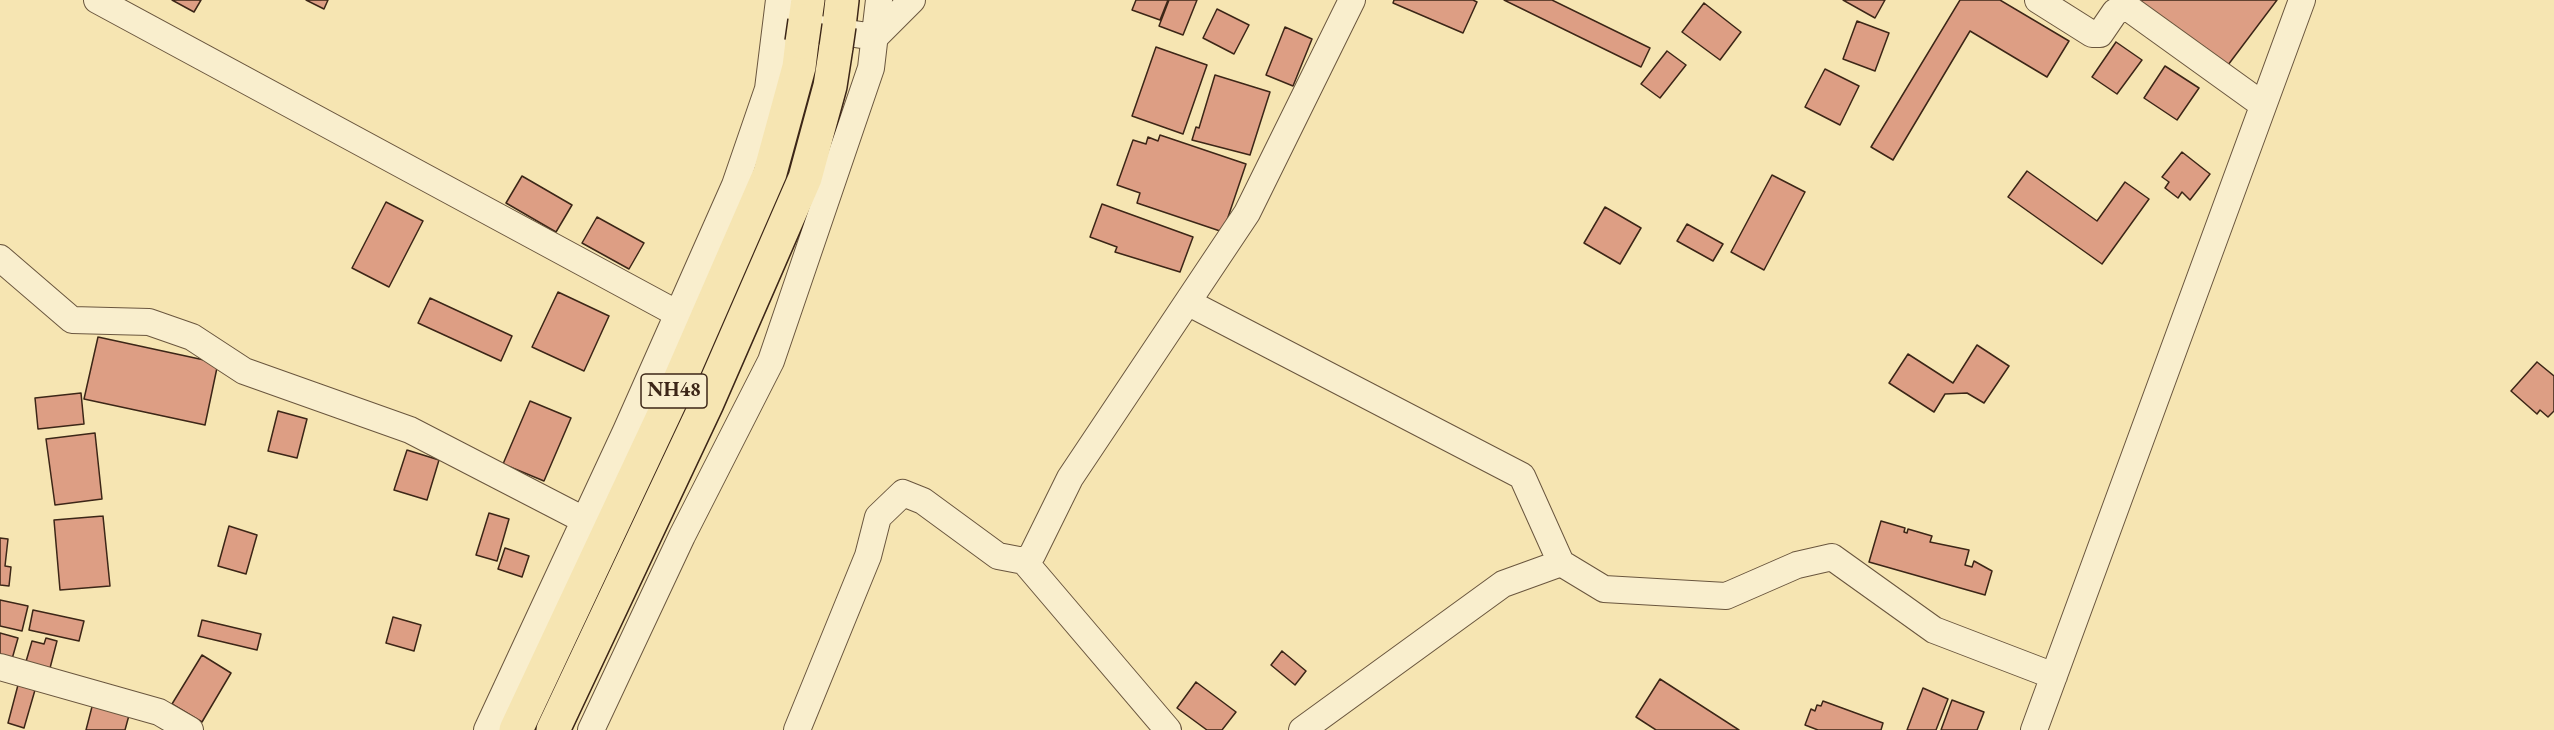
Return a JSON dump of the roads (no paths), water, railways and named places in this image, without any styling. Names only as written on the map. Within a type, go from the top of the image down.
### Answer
[{"type":"highway","name":"NH48","points":[[516,730],[675,391],[770,173],[799,67],[794,17]]},
{"type":"highway","name":"NH48","points":[[553,730],[707,403],[805,178],[830,86],[839,24]]},
{"type":"street","points":[[97,0],[678,314]]},
{"type":"street","points":[[591,730],[682,536],[771,361],[871,68],[879,0]]},
{"type":"street","points":[[875,38],[912,0]]},
{"type":"street","points":[[1024,561],[1032,555],[1070,478],[1247,213],[1352,0]]},
{"type":"street","points":[[2038,0],[2092,34],[2100,34],[2115,12],[2124,8],[2131,10],[2264,105]]},
{"type":"street","points":[[2034,730],[2302,0]]},
{"type":"street","points":[[487,730],[735,185],[794,17],[875,38]]},
{"type":"street","points":[[0,258],[72,320],[149,322],[192,337],[244,371],[410,429],[584,520]]},
{"type":"street","points":[[1189,303],[1522,476],[1561,563],[1604,589],[1726,596],[1797,565],[1832,557],[1934,630],[2054,676]]},
{"type":"street","points":[[797,730],[868,556],[878,517],[903,494],[923,501],[998,556],[1024,561],[1168,730]]},
{"type":"street","points":[[1302,730],[1503,584],[1561,563]]},
{"type":"street","points":[[0,667],[159,712],[190,730]]}]
